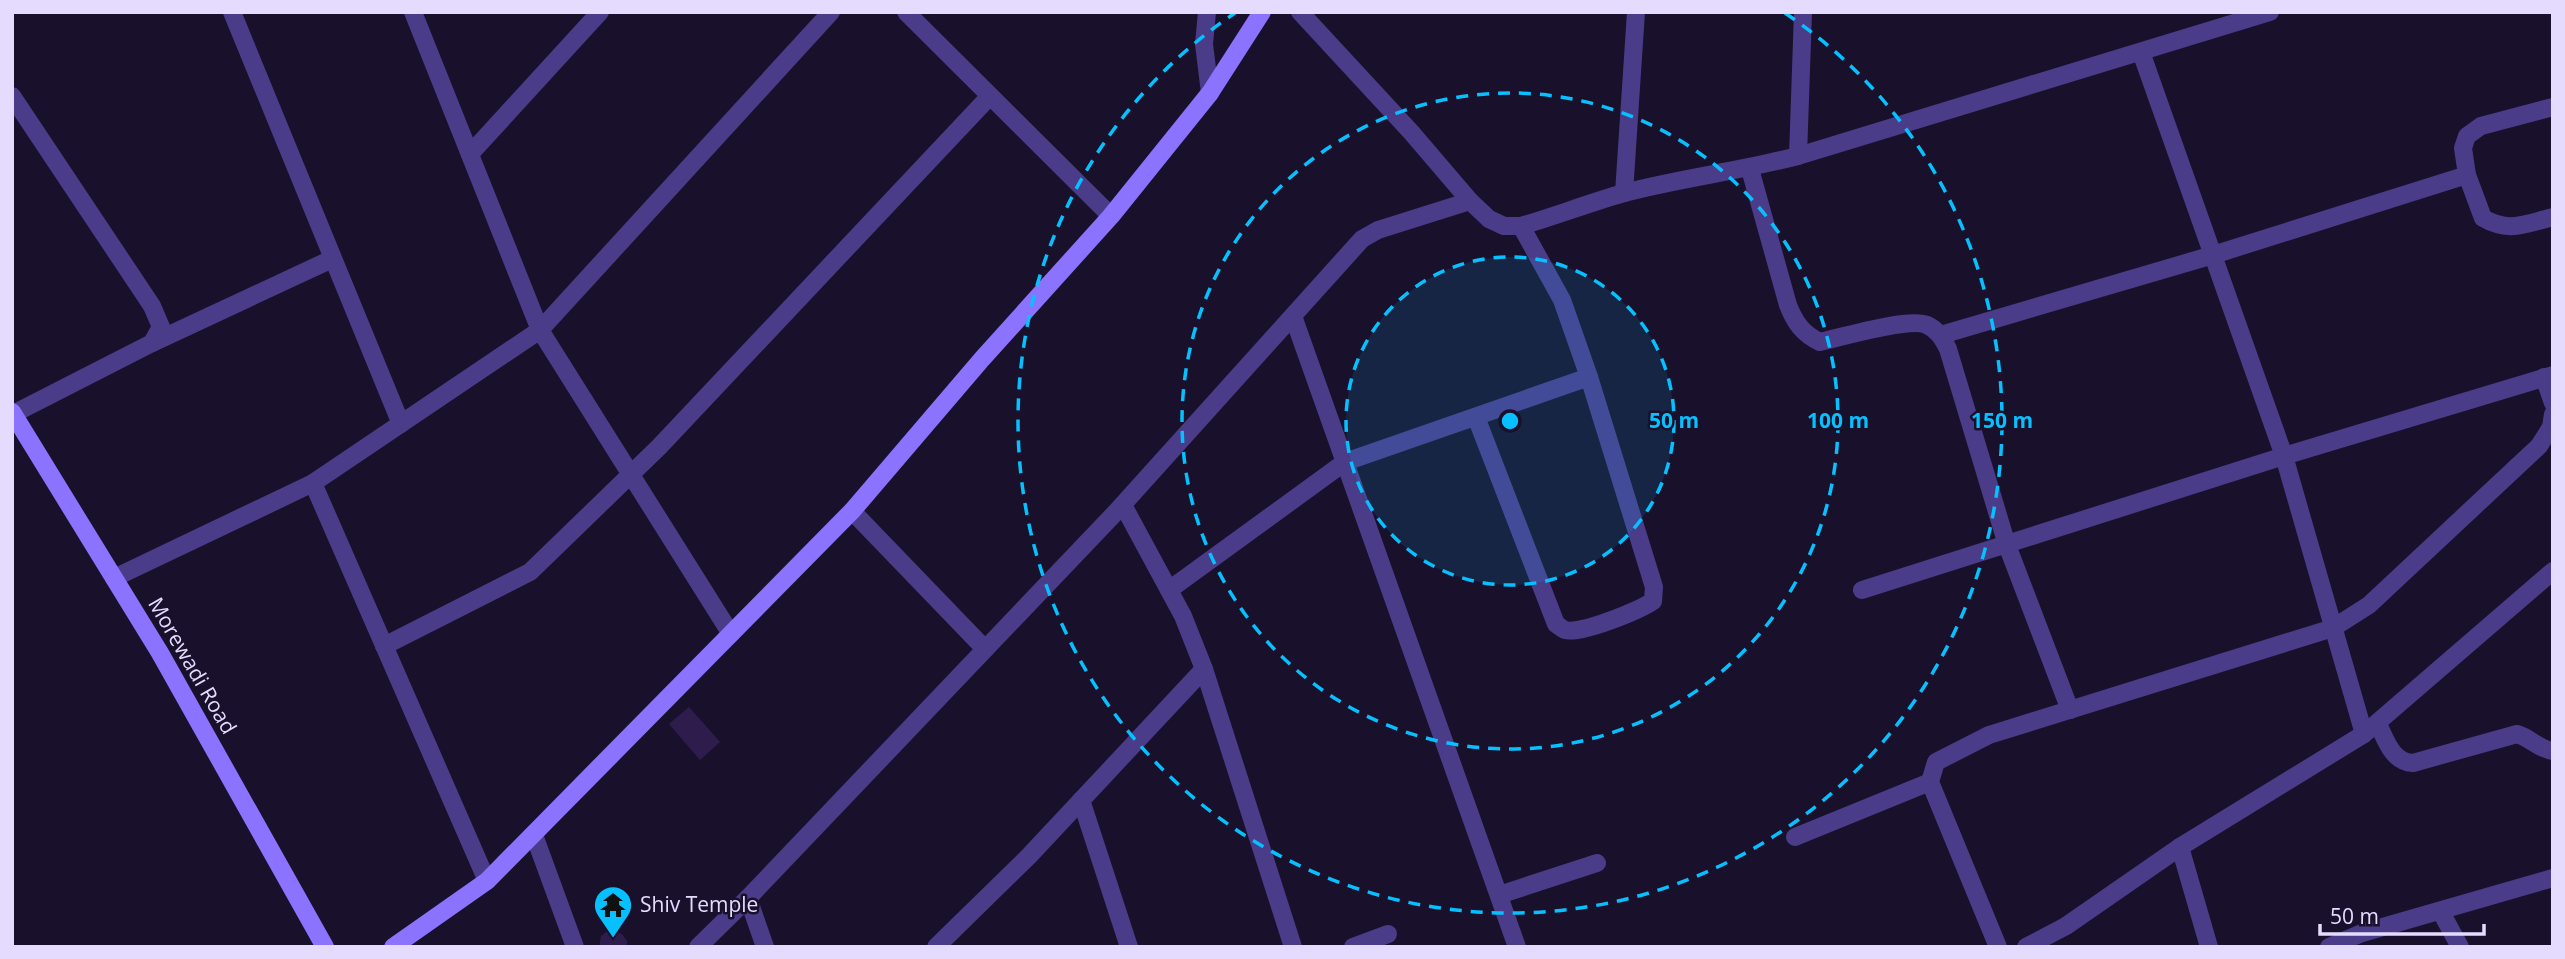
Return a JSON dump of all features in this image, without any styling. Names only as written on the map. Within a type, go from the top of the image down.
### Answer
[{"type":"street","points":[[232,12],[401,424]]},
{"type":"street","points":[[413,12],[540,330],[731,634]]},
{"type":"street","points":[[114,578],[313,484],[540,330],[831,12]]},
{"type":"street","points":[[906,12],[1111,216]]},
{"type":"street","points":[[1207,12],[1204,44],[1210,93]]},
{"type":"street","points":[[393,947],[487,881],[852,511],[982,359],[1111,216],[1210,93],[1262,12]]},
{"type":"street","points":[[1300,12],[1411,132],[1469,201],[1489,219],[1504,226],[1521,226],[1624,193],[1751,169],[1798,156],[2270,12]]},
{"type":"street","points":[[1624,193],[1636,12]]},
{"type":"street","points":[[1798,156],[1803,12]]},
{"type":"street","points":[[470,154],[595,15]]},
{"type":"street","points":[[2141,52],[2284,456],[2333,628],[2371,729],[2404,763],[2413,763],[2517,734],[2528,737],[2543,749],[2553,751]]},
{"type":"street","points":[[12,96],[152,306],[161,327],[152,343]]},
{"type":"street","points":[[384,646],[530,572],[659,447],[990,96]]},
{"type":"street","points":[[2553,107],[2481,125],[2467,136],[2463,148],[2467,175],[2483,218],[2497,226],[2511,228],[2553,217]]},
{"type":"street","points":[[1751,169],[1788,305],[1794,321],[1806,336],[1820,342],[1911,322],[1926,325],[1941,335],[1948,349],[2007,545],[2070,710]]},
{"type":"street","points":[[1941,335],[2213,255],[2467,175]]},
{"type":"street","points":[[698,947],[1123,505],[1362,239],[1378,230],[1469,201]]},
{"type":"street","points":[[1476,417],[1556,624],[1566,631],[1581,630],[1643,608],[1653,601],[1654,587],[1589,377],[1562,300],[1521,226]]},
{"type":"street","points":[[13,413],[152,343],[332,259]]},
{"type":"street","points":[[1293,316],[1517,947]]},
{"type":"street","points":[[1862,590],[2284,456],[2548,376],[2553,403]]},
{"type":"street","points":[[1169,590],[1345,461],[1589,377]]},
{"type":"street","name":"Morewadi Road","points":[[13,413],[160,653],[325,947]]},
{"type":"street","points":[[1998,947],[1930,782],[1936,762],[1989,735],[2333,628],[2369,605],[2539,446],[2551,427],[2553,414]]},
{"type":"street","points":[[313,484],[487,881]]},
{"type":"street","points":[[1123,505],[1183,616],[1204,669],[1293,947]]},
{"type":"street","points":[[852,511],[985,649]]},
{"type":"street","points":[[2026,947],[2066,926],[2180,847],[2371,729],[2553,571]]},
{"type":"street","points":[[936,947],[1028,856],[1204,669]]},
{"type":"street","points":[[1795,837],[1930,782]]},
{"type":"street","points":[[1081,800],[1129,947]]},
{"type":"street","points":[[534,835],[575,947]]},
{"type":"street","points":[[2180,847],[2209,947]]},
{"type":"street","points":[[1499,895],[1597,863]]},
{"type":"street","points":[[2329,947],[2364,940],[2441,912],[2553,878]]},
{"type":"street","points":[[748,898],[765,947]]},
{"type":"street","points":[[2441,912],[2460,947]]},
{"type":"street","points":[[1353,947],[1388,934]]},
{"type":"building","points":[[689,707],[720,742],[700,760],[669,724]]},
{"type":"building","name":"Shiv Temple","points":[[609,930],[622,934],[627,941],[627,947],[599,947],[601,936]]},
{"type":"place","name":"Shiv Temple","points":[[613,939]]}]
